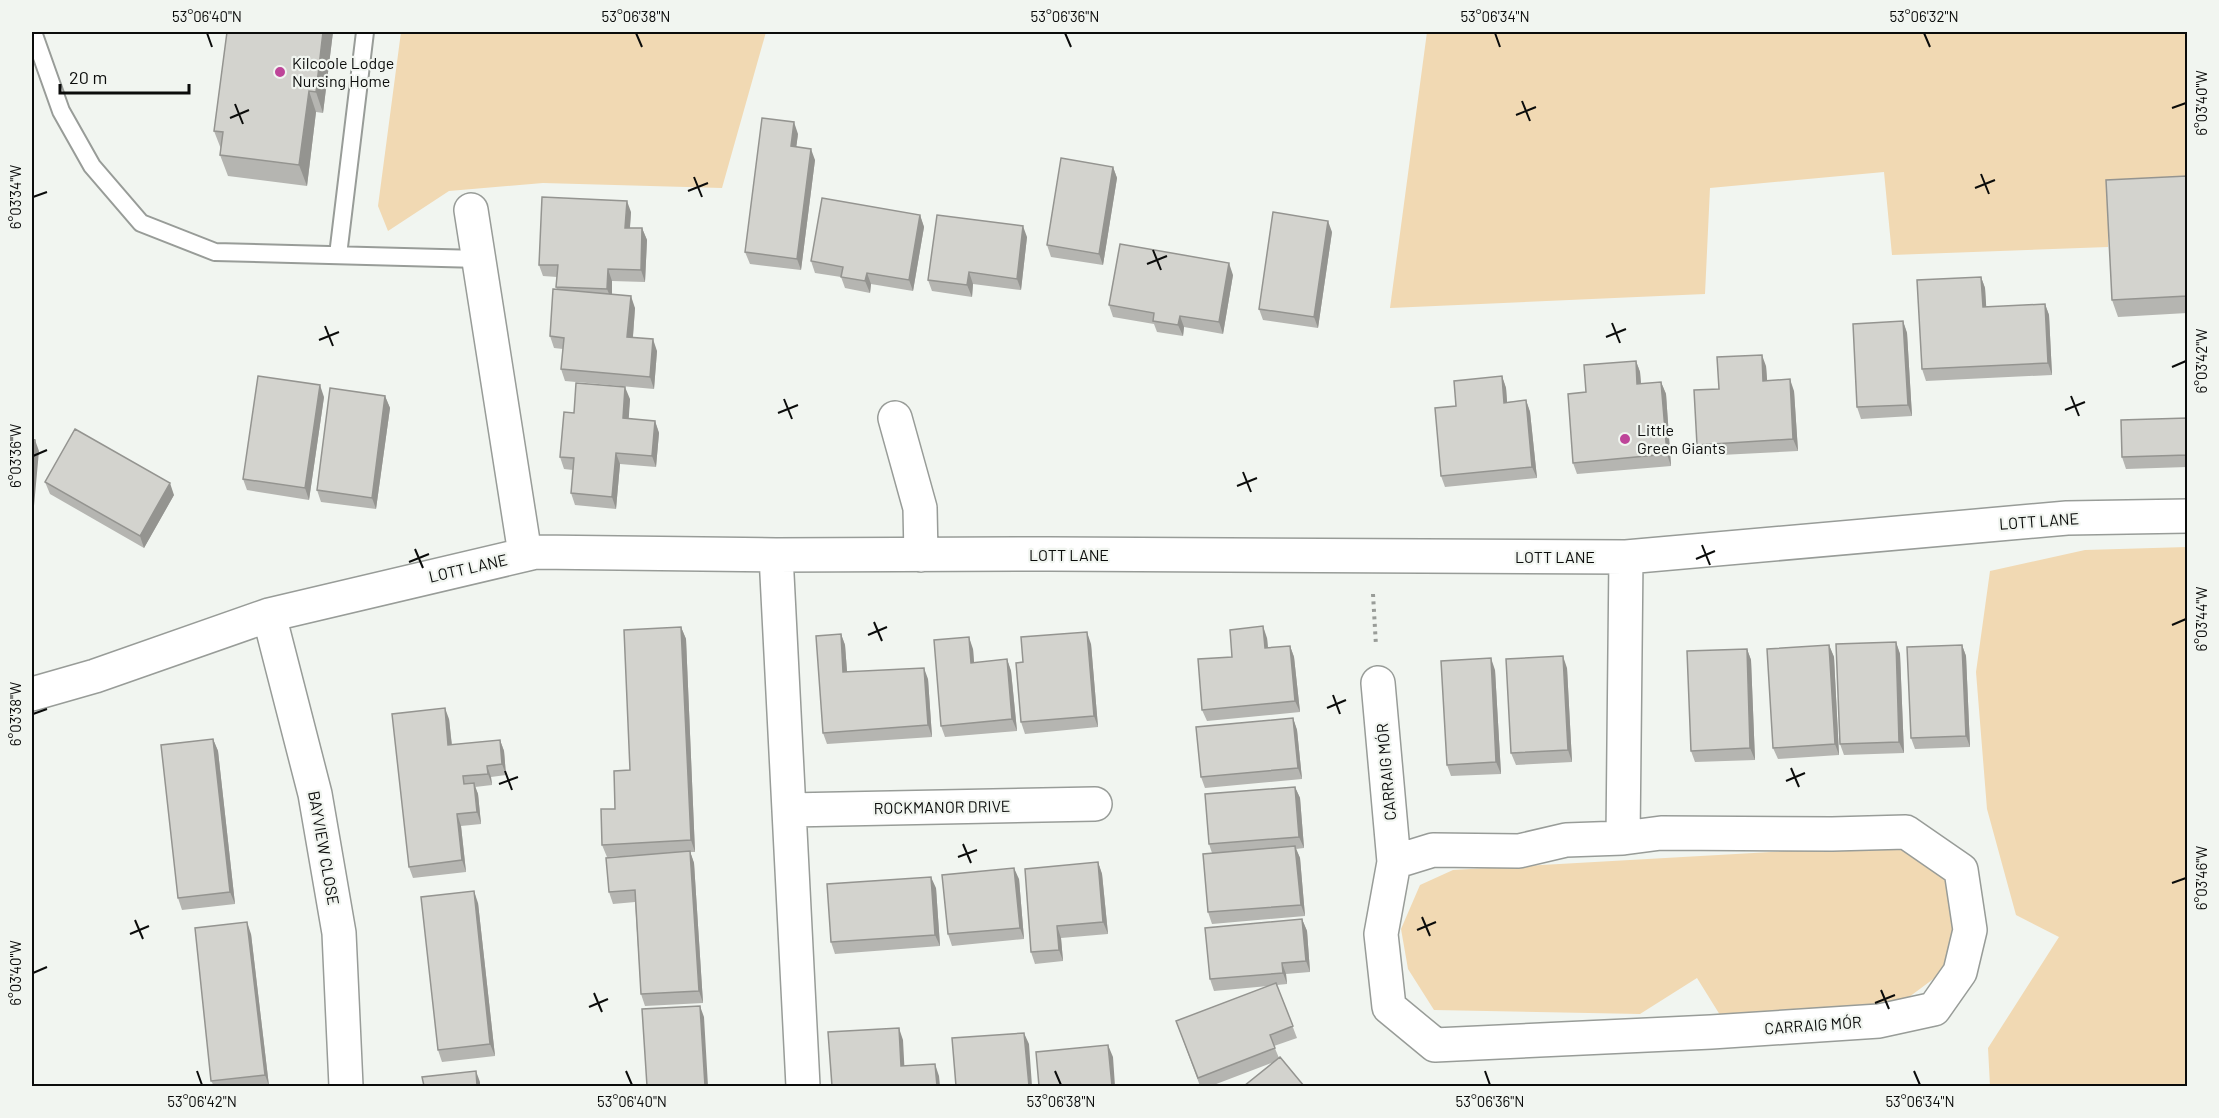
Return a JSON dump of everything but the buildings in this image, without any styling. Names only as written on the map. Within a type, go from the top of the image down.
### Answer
[{"type":"street","points":[[471,210],[525,554]]},
{"type":"street","points":[[895,418],[920,508],[921,555]]},
{"type":"street","name":"LOTT LANE","points":[[32,694],[95,676],[269,615],[536,552],[776,555],[1626,557],[2067,518],[2187,516]]},
{"type":"street","points":[[776,555],[803,1086]]},
{"type":"street","points":[[1623,838],[1626,557]]},
{"type":"street","name":"BAYVIEW CLOSE","points":[[269,615],[315,794],[339,933],[346,1086]]},
{"type":"street","name":"CARRAIG MÓR","points":[[1378,683],[1394,862],[1380,934],[1389,1007],[1435,1044],[1711,1032],[1879,1021],[1934,1009],[1960,972],[1970,930],[1961,870],[1906,832],[1661,833],[1623,838],[1566,840],[1519,851],[1433,850],[1394,862]]},
{"type":"street","name":"ROCKMANOR DRIVE","points":[[789,810],[1095,804]]},
{"type":"lane","points":[[33,32],[61,111],[92,166],[141,223],[215,252],[479,259]]},
{"type":"lane","points":[[338,255],[365,32]]},
{"type":"path","points":[[1371,557],[1378,683]]},
{"type":"shaded area","points":[[401,32],[766,32],[722,188],[543,183],[449,191],[388,231],[378,206]]},
{"type":"shaded area","points":[[1427,32],[2187,32],[2187,181],[2108,183],[2108,247],[1892,255],[1884,172],[1710,188],[1705,294],[1390,308]]},
{"type":"shaded area","points":[[2187,547],[2187,1086],[1990,1086],[1988,1048],[2059,937],[2016,915],[1987,809],[1976,672],[1990,571],[2085,550]]},
{"type":"shaded area","points":[[1892,845],[1925,859],[1947,883],[1955,939],[1940,974],[1909,997],[1892,1004],[1720,1015],[1697,978],[1640,1014],[1434,1010],[1408,969],[1401,929],[1420,885],[1453,870]]},
{"type":"place","name":"Kilcoole Lodge Nursing Home","points":[[280,72]]},
{"type":"place","name":"Little Green Giants","points":[[1625,439]]}]
